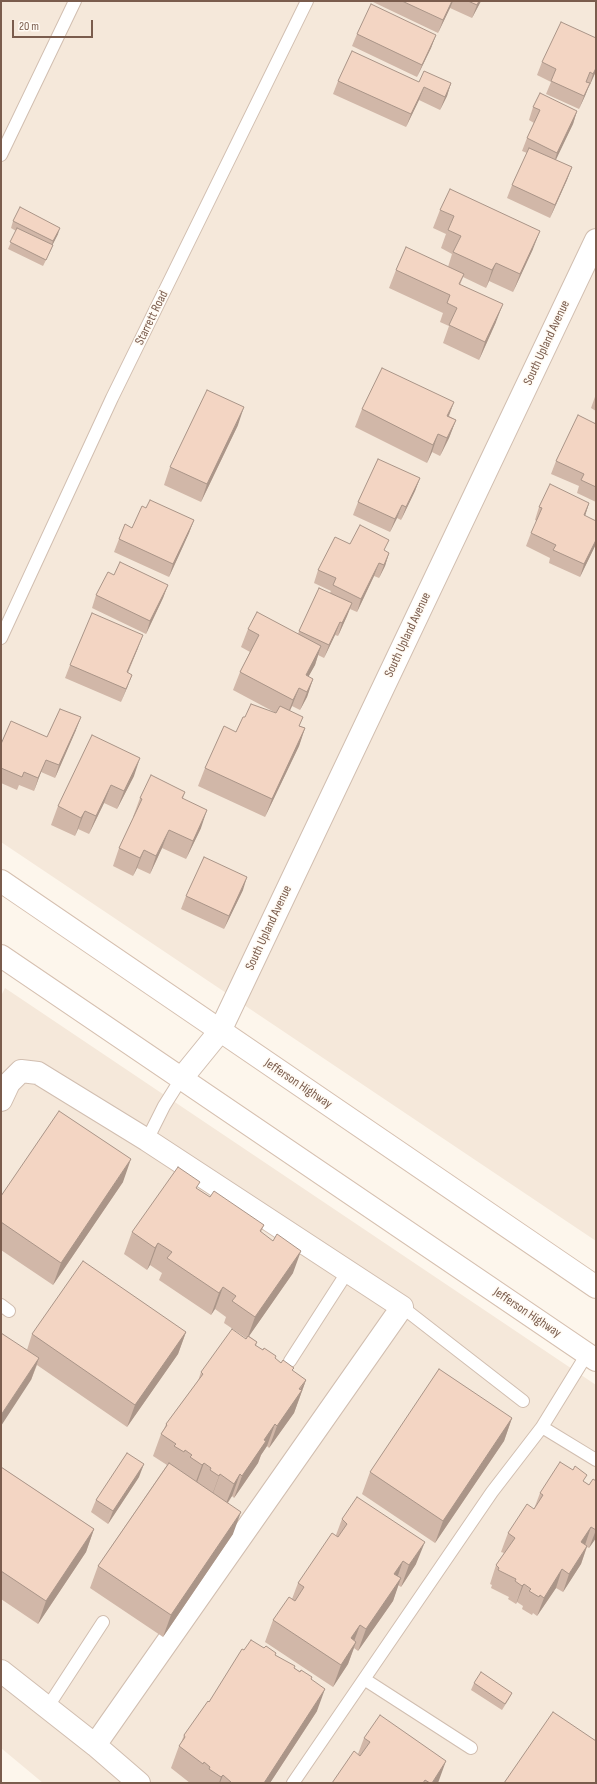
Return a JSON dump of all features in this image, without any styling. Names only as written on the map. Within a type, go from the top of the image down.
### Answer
[{"type":"street","name":"South Upland Avenue","points":[[181,1079],[220,1031],[596,240]]},
{"type":"street","name":"Jefferson Highway","points":[[1,881],[596,1287]]},
{"type":"street","name":"Jefferson Highway","points":[[1,956],[592,1357]]},
{"type":"street","points":[[1,1100],[9,1083],[21,1071],[38,1073],[147,1140],[402,1307],[95,1745]]},
{"type":"street","points":[[1,1671],[95,1745],[139,1783]]},
{"type":"lane","points":[[1,155],[75,1]]},
{"type":"lane","name":"Starrett Road","points":[[1,638],[112,398],[307,1]]},
{"type":"lane","points":[[147,1140],[164,1106],[181,1079]]},
{"type":"lane","points":[[290,1361],[348,1271]]},
{"type":"lane","points":[[402,1307],[522,1400]]},
{"type":"lane","points":[[293,1783],[492,1492],[542,1427],[592,1357]]},
{"type":"lane","points":[[542,1427],[596,1460]]},
{"type":"lane","points":[[47,1708],[102,1622]]},
{"type":"lane","points":[[364,1679],[471,1748]]},
{"type":"shaded area","points":[[1,1],[596,1],[596,1241],[1,842]]},
{"type":"shaded area","points":[[5,988],[596,1385],[596,1783],[43,1783],[1,1748],[1,996]]},
{"type":"building","points":[[402,1],[452,1],[443,20]]},
{"type":"building","points":[[468,1],[479,1],[477,5]]},
{"type":"building","points":[[371,4],[436,35],[422,65],[357,34]]},
{"type":"building","points":[[561,22],[596,38],[596,68],[593,74],[590,72],[586,82],[590,83],[584,96],[551,81],[556,69],[542,62]]},
{"type":"building","points":[[352,51],[419,82],[424,71],[451,83],[445,97],[424,87],[411,114],[338,81]]},
{"type":"building","points":[[540,93],[577,111],[557,153],[527,138],[540,110],[533,107]]},
{"type":"building","points":[[529,148],[572,167],[555,205],[512,185]]},
{"type":"building","points":[[450,189],[540,231],[520,274],[496,263],[492,270],[453,252],[461,236],[448,230],[454,216],[440,210]]},
{"type":"building","points":[[20,207],[60,228],[53,241],[13,221]]},
{"type":"building","points":[[17,228],[53,245],[46,260],[10,242]]},
{"type":"building","points":[[406,247],[464,274],[459,284],[503,304],[485,342],[449,325],[457,308],[447,303],[450,295],[396,270]]},
{"type":"building","points":[[382,368],[454,402],[447,416],[456,420],[447,438],[438,434],[433,445],[362,409]]},
{"type":"building","points":[[207,390],[244,407],[207,484],[170,467]]},
{"type":"building","points":[[578,415],[596,424],[596,487],[581,480],[584,474],[556,461]]},
{"type":"building","points":[[378,459],[420,478],[406,507],[402,505],[395,519],[358,502]]},
{"type":"building","points":[[550,484],[589,503],[584,515],[596,521],[596,540],[584,564],[553,550],[556,545],[531,533],[542,508],[539,507]]},
{"type":"building","points":[[150,500],[194,520],[173,564],[119,539],[125,524],[132,528],[142,506],[146,508]]},
{"type":"building","points":[[360,525],[389,540],[384,550],[389,553],[384,565],[379,563],[361,599],[333,585],[336,578],[318,570],[335,537],[350,544]]},
{"type":"building","points":[[120,562],[168,585],[150,621],[96,595],[108,572],[114,575]]},
{"type":"building","points":[[319,588],[352,603],[342,623],[340,622],[329,645],[299,631]]},
{"type":"building","points":[[257,612],[321,646],[306,675],[313,679],[307,692],[299,688],[293,700],[240,672],[259,635],[248,629]]},
{"type":"building","points":[[92,613],[143,635],[127,672],[132,675],[126,689],[70,665]]},
{"type":"building","points":[[251,704],[276,713],[280,706],[303,717],[299,726],[305,728],[272,799],[205,768],[224,726],[236,732]]},
{"type":"building","points":[[60,709],[81,717],[59,765],[46,760],[38,778],[24,772],[22,777],[1,768],[1,744],[11,721],[47,737]]},
{"type":"building","points":[[92,735],[140,758],[124,791],[111,785],[96,816],[85,811],[81,818],[58,806]]},
{"type":"building","points":[[151,775],[185,792],[182,798],[207,810],[193,841],[169,830],[156,856],[144,850],[140,858],[119,848],[142,799],[140,798]]},
{"type":"building","points":[[204,857],[247,877],[229,916],[186,896]]},
{"type":"building","points":[[59,1111],[131,1159],[61,1263],[1,1222],[1,1196]]},
{"type":"building","points":[[178,1167],[200,1182],[196,1188],[210,1197],[214,1191],[264,1225],[260,1231],[273,1241],[277,1234],[301,1251],[255,1317],[232,1301],[236,1296],[223,1287],[219,1293],[167,1258],[172,1252],[158,1243],[155,1248],[132,1232]]},
{"type":"building","points":[[83,1261],[186,1332],[135,1405],[32,1334]]},
{"type":"building","points":[[232,1329],[246,1339],[248,1336],[257,1342],[255,1345],[263,1350],[264,1348],[276,1356],[275,1358],[281,1363],[283,1360],[294,1368],[292,1370],[306,1380],[299,1389],[302,1390],[277,1426],[275,1424],[264,1440],[266,1441],[242,1476],[240,1474],[234,1484],[220,1474],[219,1476],[210,1470],[211,1468],[204,1463],[202,1465],[190,1457],[192,1455],[185,1450],[184,1452],[174,1446],[176,1444],[161,1434],[167,1425],[166,1424],[203,1374],[201,1372]]},
{"type":"building","points":[[1,1333],[39,1358],[1,1415]]},
{"type":"building","points":[[439,1369],[512,1418],[443,1521],[370,1472]]},
{"type":"building","points":[[127,1453],[144,1464],[113,1511],[96,1500]]},
{"type":"building","points":[[560,1462],[573,1470],[575,1466],[587,1475],[583,1481],[589,1485],[593,1479],[596,1481],[596,1530],[591,1527],[581,1542],[587,1546],[569,1574],[562,1569],[544,1598],[540,1595],[539,1597],[529,1591],[531,1589],[524,1584],[522,1586],[515,1581],[516,1579],[498,1570],[499,1568],[496,1565],[515,1538],[508,1533],[527,1504],[534,1509],[543,1495],[540,1493]]},
{"type":"building","points":[[169,1463],[241,1512],[171,1615],[98,1566]]},
{"type":"building","points":[[1,1467],[94,1529],[46,1601],[1,1571]]},
{"type":"building","points":[[357,1497],[425,1542],[409,1565],[403,1561],[394,1574],[401,1578],[366,1629],[360,1625],[351,1638],[356,1642],[341,1665],[273,1620],[289,1597],[295,1601],[304,1587],[298,1583],[332,1533],[338,1537],[347,1524],[342,1519]]},
{"type":"building","points":[[251,1640],[264,1648],[266,1646],[276,1653],[275,1655],[295,1666],[294,1668],[300,1672],[301,1670],[312,1677],[311,1679],[325,1689],[264,1783],[232,1783],[223,1775],[221,1777],[209,1769],[210,1767],[204,1762],[203,1764],[179,1746],[185,1737],[184,1735],[208,1701],[209,1702],[242,1649],[244,1650]]},
{"type":"building","points":[[481,1672],[512,1693],[505,1704],[474,1683]]},
{"type":"building","points":[[553,1712],[596,1741],[596,1783],[504,1783]]},
{"type":"building","points":[[380,1715],[446,1761],[432,1783],[425,1780],[423,1783],[332,1783],[354,1751],[360,1756],[370,1742],[364,1738]]}]
